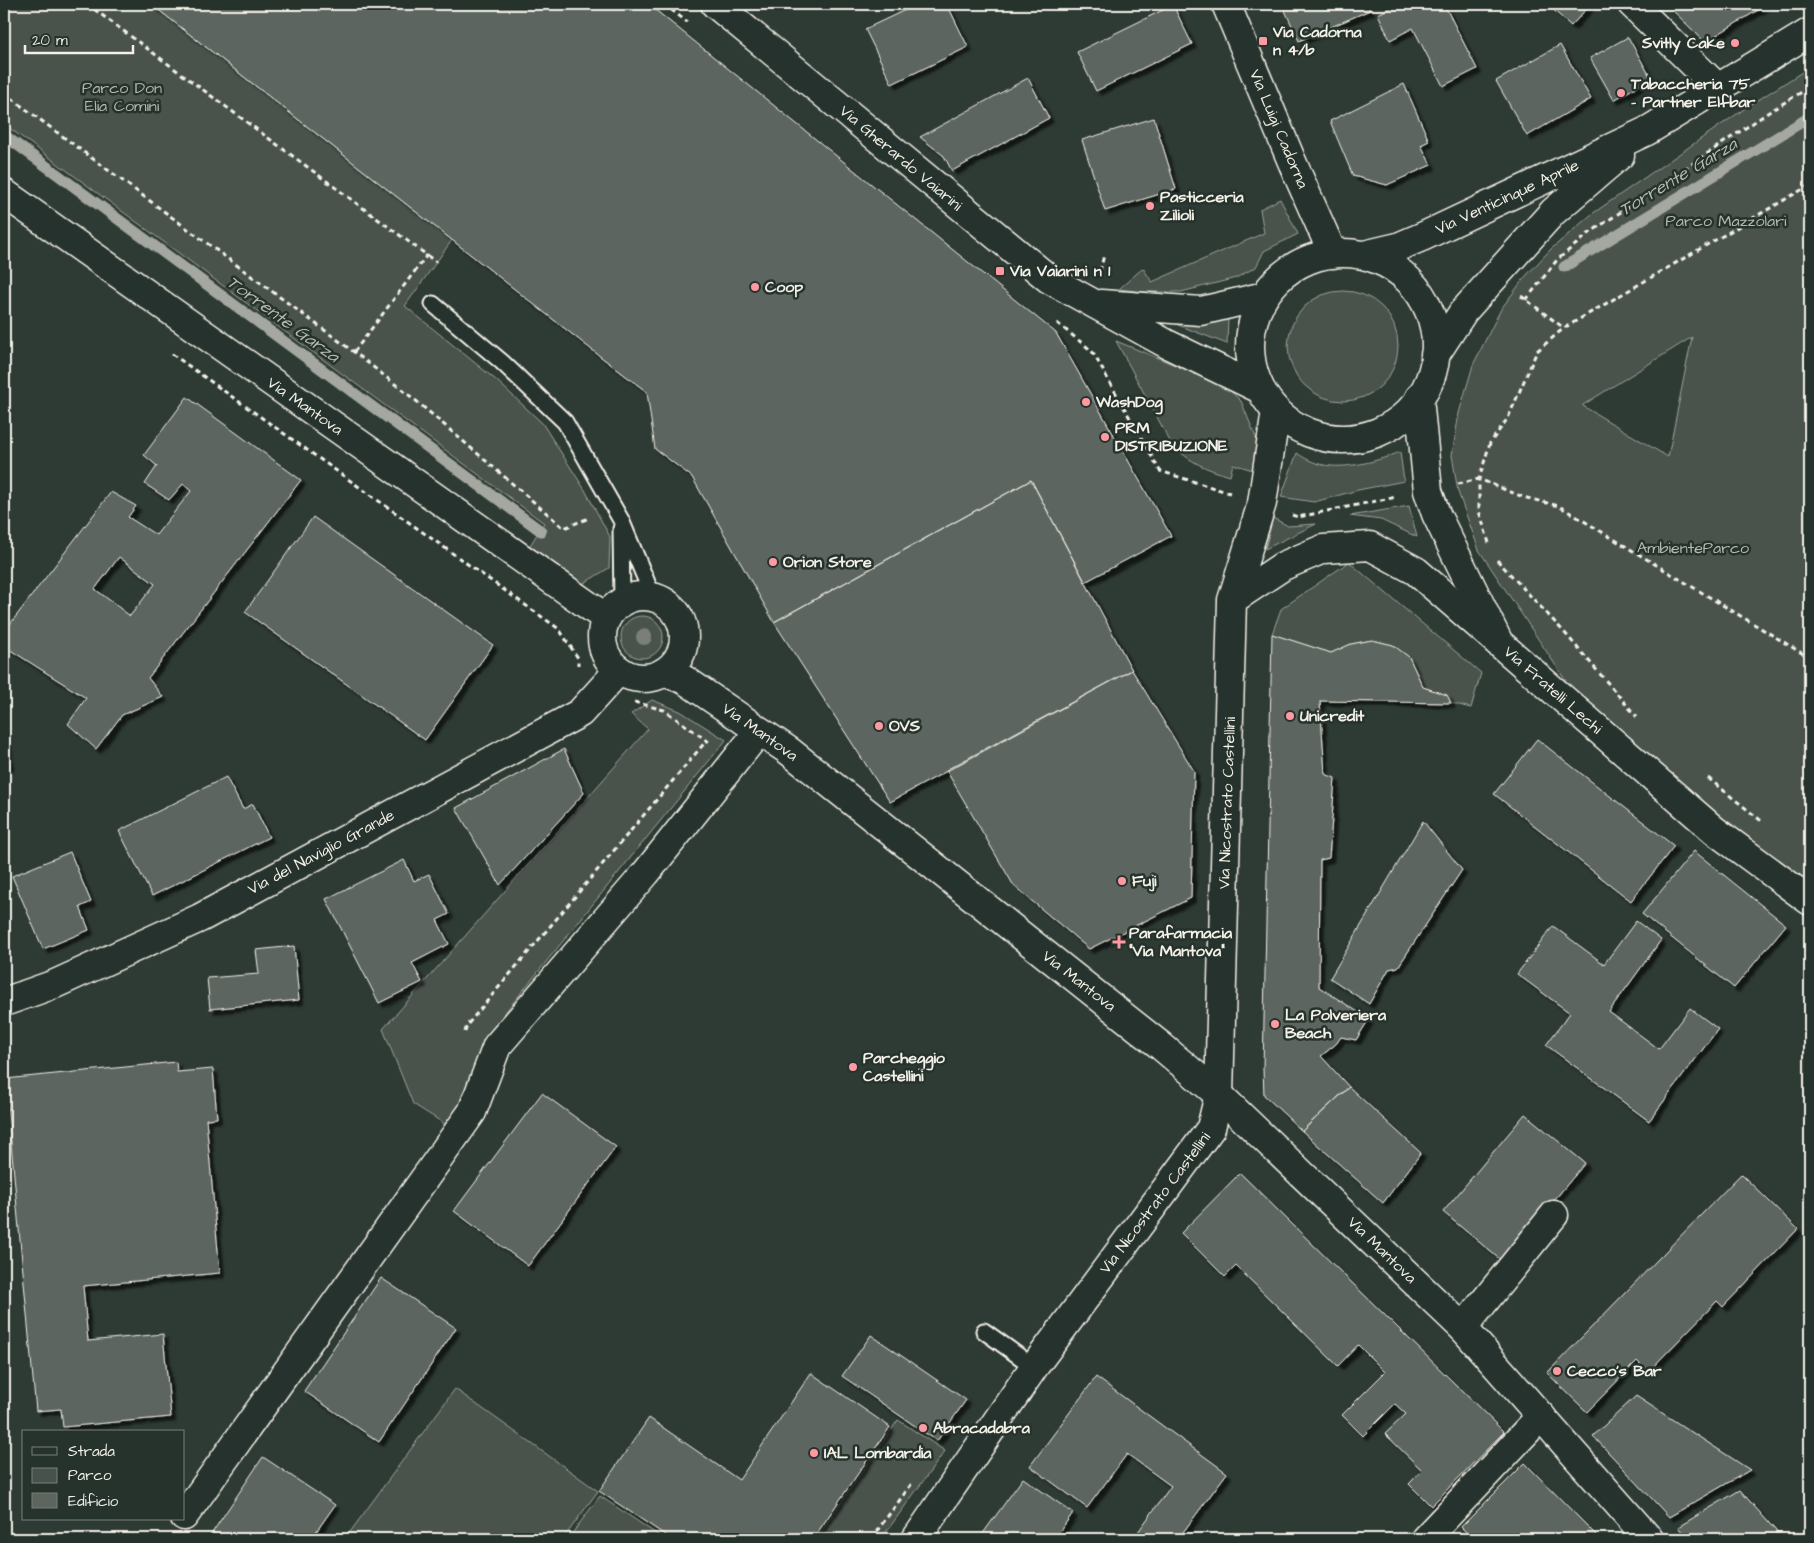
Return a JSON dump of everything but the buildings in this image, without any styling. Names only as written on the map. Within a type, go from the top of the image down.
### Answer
[{"type":"main road","name":"Via Gherardo Vaiarini","points":[[714,4],[1049,279],[1167,344],[1260,389]]},
{"type":"main road","name":"Via Luigi Cadorna","points":[[1226,4],[1333,254]]},
{"type":"main road","points":[[1632,4],[1718,88]]},
{"type":"main road","name":"Via Venticinque Aprile","points":[[1364,255],[1398,247],[1424,236],[1647,131],[1810,32]]},
{"type":"main road","name":"Via Venticinque Aprile","points":[[1436,355],[1463,312],[1553,212],[1647,131]]},
{"type":"main road","name":"Via Mantova","points":[[4,193],[614,610]]},
{"type":"main road","points":[[1333,254],[1364,255],[1403,274],[1417,288],[1433,321],[1436,338],[1436,355],[1430,380],[1420,398],[1404,416],[1384,429],[1362,437],[1339,439],[1316,435],[1295,425],[1276,411],[1260,389],[1252,366],[1250,342],[1254,318],[1264,296],[1277,280],[1293,267],[1312,258],[1333,254]]},
{"type":"main road","name":"Via Gherardo Vaiarini","points":[[1092,304],[1201,311],[1264,296]]},
{"type":"main road","name":"Via Fratelli Lechi","points":[[1420,398],[1428,491],[1436,514],[1499,643],[1714,830],[1810,901]]},
{"type":"main road","name":"Via Nicostrato Castellini","points":[[916,1539],[1034,1367],[1211,1128],[1219,1095],[1232,600],[1262,503],[1276,411]]},
{"type":"main road","points":[[1232,600],[1283,566],[1323,549],[1370,546],[1416,570],[1499,643]]},
{"type":"main road","points":[[653,597],[668,603],[678,615],[684,630],[684,646],[676,661],[664,672],[649,677],[634,677],[619,670],[609,660],[603,646],[602,632],[614,610],[632,598],[653,597]]},
{"type":"main road","name":"Via del Naviglio Grande","points":[[4,1002],[56,984],[200,918],[580,713],[619,670]]},
{"type":"main road","name":"Via Mantova","points":[[664,672],[685,680],[804,763],[1161,1046],[1219,1095],[1463,1328],[1649,1539]]},
{"type":"main road","points":[[185,1513],[472,1112],[497,1046],[646,874],[759,731]]},
{"type":"main road","points":[[1463,1328],[1554,1215]]},
{"type":"main road","points":[[1426,1539],[1541,1416]]},
{"type":"lane","points":[[433,304],[502,362],[566,422],[621,520],[653,597]]},
{"type":"lane","points":[[614,610],[621,520]]},
{"type":"lane","points":[[984,1331],[1034,1367]]},
{"type":"path","points":[[87,4],[436,262]]},
{"type":"path","points":[[1526,300],[1557,260],[1591,232],[1810,87]]},
{"type":"path","points":[[4,93],[354,352],[414,399],[564,528],[598,514]]},
{"type":"path","points":[[1490,547],[1479,511],[1479,479],[1490,443],[1508,418],[1537,351],[1564,328],[1810,185]]},
{"type":"path","points":[[354,352],[426,255]]},
{"type":"path","points":[[1514,291],[1564,328]]},
{"type":"path","points":[[165,350],[559,629],[578,658],[575,689],[664,710],[736,760]]},
{"type":"path","points":[[1092,351],[1160,471],[1233,494]]},
{"type":"path","points":[[1479,479],[1523,497],[1559,506],[1810,658]]},
{"type":"path","points":[[1291,514],[1298,517],[1398,497]]},
{"type":"path","points":[[1493,556],[1564,632],[1643,724]]},
{"type":"path","points":[[1703,774],[1764,824]]},
{"type":"path","points":[[871,1539],[916,1478]]},
{"type":"green space","name":"Parco Don Elia Comini","points":[[4,4],[151,4],[452,240],[405,306],[496,380],[542,423],[585,490],[610,537],[609,568],[581,585],[529,547],[544,523],[4,124]]},
{"type":"green space","points":[[1810,67],[1810,883],[1721,817],[1568,684],[1479,550],[1458,492],[1452,455],[1459,413],[1473,365],[1501,309],[1525,277],[1550,250],[1592,214],[1747,107]],"holes":[[[1692,337],[1668,457],[1583,405]]]},
{"type":"green space","points":[[1280,199],[1298,234],[1264,251],[1256,267],[1236,278],[1181,292],[1146,292],[1119,289],[1143,268],[1152,282],[1264,233],[1260,209]]},
{"type":"green space","points":[[1343,291],[1364,295],[1382,307],[1394,325],[1398,346],[1394,367],[1382,385],[1364,397],[1343,401],[1322,397],[1304,385],[1292,367],[1288,346],[1292,325],[1304,307],[1322,295]]},
{"type":"green space","points":[[1228,319],[1227,344],[1173,323]]},
{"type":"green space","points":[[1116,341],[1224,385],[1241,401],[1259,445],[1256,471],[1233,464],[1230,476],[1192,461],[1172,445]]},
{"type":"green space","points":[[1400,452],[1404,481],[1358,490],[1314,502],[1281,497],[1297,453],[1321,464],[1344,466],[1368,462]]},
{"type":"green space","points":[[1409,506],[1417,537],[1381,520],[1350,516]]},
{"type":"green space","points":[[1273,518],[1288,526],[1316,524],[1265,549]]},
{"type":"green space","points":[[1349,562],[1481,673],[1471,708],[1451,703],[1446,695],[1423,687],[1409,657],[1393,645],[1372,640],[1351,644],[1331,653],[1272,634],[1281,609]]},
{"type":"green space","points":[[646,616],[654,619],[660,625],[663,637],[660,649],[654,655],[638,658],[630,655],[624,649],[621,633],[624,625],[630,619]]},
{"type":"green space","points":[[652,700],[680,711],[726,740],[486,1036],[461,1103],[448,1126],[413,1104],[383,1029],[648,729],[631,714]]},
{"type":"green space","points":[[455,1389],[598,1491],[563,1539],[345,1539]]},
{"type":"green space","points":[[898,1420],[945,1451],[881,1539],[816,1539]]},
{"type":"green space","points":[[600,1496],[664,1539],[568,1539]]},
{"type":"waterway","name":"Torrente Garza","points":[[1564,267],[1810,117]]},
{"type":"waterway","name":"Torrente Garza","points":[[4,135],[541,531]]},
{"type":"place","name":"Via Cadorna n 4/b","points":[[1263,41]]},
{"type":"place","name":"Svitly Cake","points":[[1735,43]]},
{"type":"place","name":"Tabaccheria 75 - Partner Elfbar","points":[[1621,93]]},
{"type":"place","name":"Pasticceria Zilioli","points":[[1150,206]]},
{"type":"place","name":"Via Vaiarini n 1","points":[[1000,271]]},
{"type":"place","name":"Coop","points":[[755,287]]},
{"type":"place","name":"WashDog","points":[[1086,402]]},
{"type":"place","name":"PRM DISTRIBUZIONE","points":[[1105,437]]},
{"type":"place","name":"Orion Store","points":[[773,562]]},
{"type":"place","name":"Unicredit","points":[[1290,716]]},
{"type":"place","name":"OVS","points":[[879,726]]},
{"type":"place","name":"Fuji","points":[[1122,881]]},
{"type":"place","name":"Parafarmacia \"Via Mantova\"","points":[[1119,942]]},
{"type":"place","name":"La Polveriera Beach","points":[[1275,1024]]},
{"type":"place","name":"Parcheggio Castellini","points":[[853,1067]]},
{"type":"place","name":"Cecco's Bar","points":[[1557,1371]]},
{"type":"place","name":"Abracadabra","points":[[923,1428]]},
{"type":"place","name":"IAL Lombardia","points":[[814,1453]]},
{"type":"park label","name":"Parco Mazzolari","points":[[1726,221]]},
{"type":"park label","name":"AmbienteParco","points":[[1693,548]]}]
